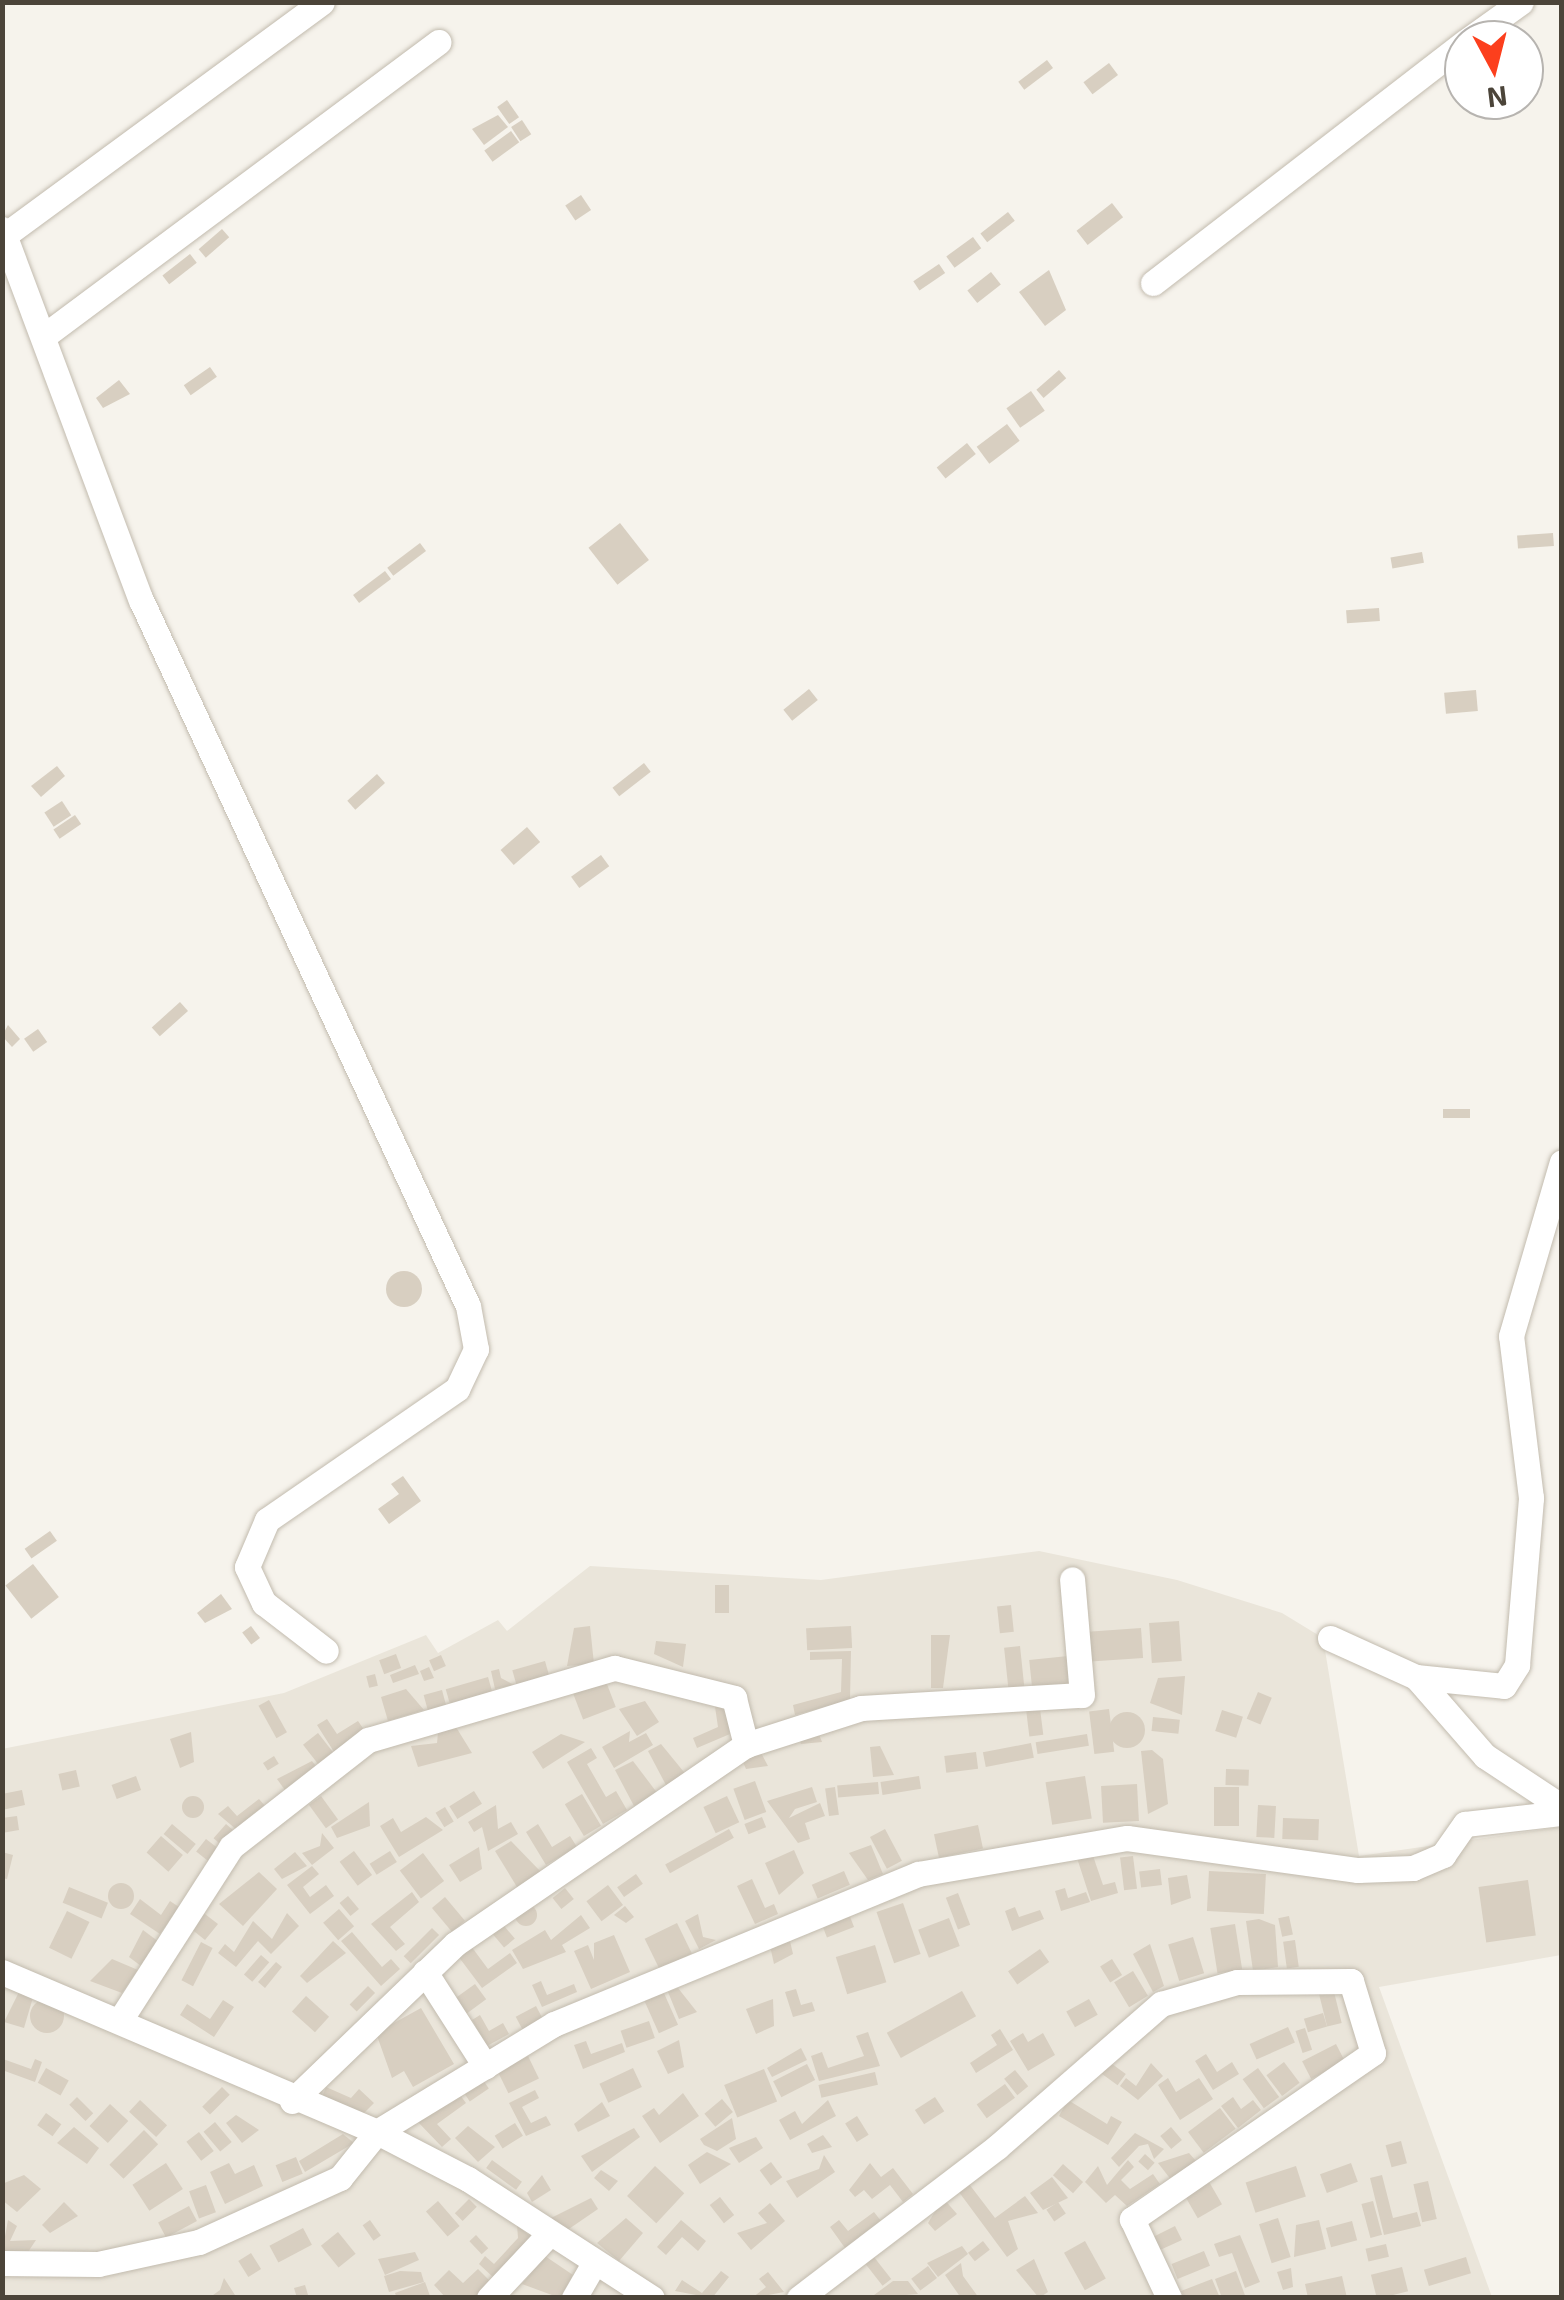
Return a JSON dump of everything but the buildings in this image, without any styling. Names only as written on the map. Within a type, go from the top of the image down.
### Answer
[{"type":"street","points":[[322,2],[4,232],[141,600],[468,1306],[476,1349],[457,1388],[267,1520],[247,1566],[264,1603],[326,1651]]},
{"type":"street","points":[[1496,20],[1521,2]]},
{"type":"street","points":[[44,336],[439,42]]},
{"type":"street","points":[[1153,283],[1444,58]]},
{"type":"street","points":[[1330,1638],[1416,1677],[1504,1686],[1516,1664],[1530,1498],[1512,1336],[1562,1162]]},
{"type":"street","points":[[292,2102],[426,1972],[632,1815],[746,1745],[861,1708],[1082,1695],[1072,1579]]},
{"type":"street","points":[[122,2017],[231,1847],[368,1740],[615,1668],[734,1698],[746,1745]]},
{"type":"street","points":[[1416,1677],[1485,1756],[1562,1810]]},
{"type":"street","points":[[2,2263],[98,2264],[199,2242],[340,2178],[377,2132],[554,2024],[918,1874],[1127,1838],[1358,1870],[1414,1868],[1443,1855],[1465,1824],[1562,1810]]},
{"type":"street","points":[[2,1972],[122,2017],[292,2102],[377,2132],[468,2178],[548,2236],[652,2298]]},
{"type":"street","points":[[426,1972],[485,2066]]},
{"type":"street","points":[[799,2298],[997,2147],[1162,2004],[1237,1982],[1351,1981],[1373,2053],[1132,2219],[1170,2298]]},
{"type":"street","points":[[489,2298],[548,2236]]},
{"type":"street","points":[[574,2298],[593,2265]]},
{"type":"shaded area","points":[[1039,1551],[1177,1580],[1282,1613],[1323,1638],[1359,1856],[1561,1827],[1561,1955],[1379,1987],[1492,2297],[3,2297],[2,1749],[284,1693],[426,1635],[438,1653],[498,1620],[507,1631],[590,1566],[821,1580]]}]
